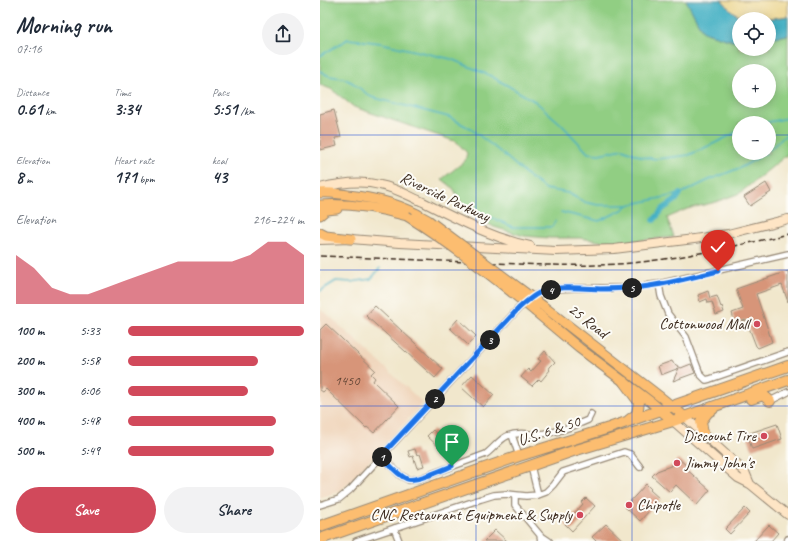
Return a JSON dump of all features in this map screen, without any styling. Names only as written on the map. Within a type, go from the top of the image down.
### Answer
[{"type":"highway","name":"U.S. 6 & 50","points":[[320,526],[519,456],[610,428],[788,366]]},
{"type":"highway","points":[[763,389],[788,373]]},
{"type":"highway","name":"U.S. 6 & 50","points":[[320,539],[573,451],[673,421],[788,380]]},
{"type":"highway","points":[[610,428],[630,420],[637,414],[639,402],[624,382]]},
{"type":"highway","points":[[703,434],[701,424],[703,417],[724,402],[739,403],[763,395],[770,401]]},
{"type":"highway","points":[[531,466],[531,462],[536,458],[571,444],[583,436]]},
{"type":"highway","points":[[420,504],[441,491],[506,468],[516,462],[519,456]]},
{"type":"main road","name":"Riverside Parkway","points":[[320,188],[349,182],[381,185],[400,191],[494,236],[527,245],[556,250]]},
{"type":"main road","name":"25 Road","points":[[320,193],[376,198],[404,207],[428,220],[540,309],[579,348],[660,410],[738,478],[750,484],[788,515]]},
{"type":"main road","points":[[320,198],[326,196],[346,195]]},
{"type":"main road","name":"25 Road","points":[[320,204],[345,204],[389,211],[406,216],[428,230],[540,309],[672,406],[745,472],[750,484]]},
{"type":"main road","points":[[320,215],[326,210],[362,206]]},
{"type":"main road","name":"Riverside Parkway","points":[[320,240],[351,239],[400,243],[556,250],[614,249],[665,244],[728,234],[788,220]]},
{"type":"main road","points":[[320,233],[326,236],[351,239]]},
{"type":"street","points":[[320,505],[331,502],[345,495],[519,308],[536,295],[545,291],[562,288],[620,288],[659,284],[788,254]]},
{"type":"street","points":[[659,284],[668,314],[686,337],[700,374],[706,380],[710,380],[788,352]]},
{"type":"street","points":[[770,401],[788,392]]},
{"type":"street","points":[[381,456],[400,475],[409,480],[479,456],[493,449],[505,437],[512,434],[521,432],[537,434],[554,432],[588,420],[591,414]]},
{"type":"street","points":[[512,434],[519,456]]},
{"type":"street","points":[[356,541],[494,495],[538,495],[549,488],[563,472],[624,452],[630,454],[640,467]]},
{"type":"street","points":[[531,466],[538,495]]},
{"type":"street","points":[[515,495],[515,505],[540,534],[549,541]]},
{"type":"street","points":[[394,528],[399,541]]},
{"type":"street","points":[[540,534],[541,541]]},
{"type":"shaded area","points":[[320,310],[327,314],[423,403],[346,486],[340,491],[320,498]]},
{"type":"green space","points":[[320,0],[687,0],[703,32],[732,41],[732,56],[776,56],[776,37],[788,35],[788,154],[740,193],[716,202],[687,209],[667,218],[674,237],[612,243],[580,238],[524,236],[494,227],[474,216],[463,205],[453,188],[442,179],[465,161],[467,153],[457,142],[354,107],[331,89],[320,85]]},
{"type":"sand","points":[[722,0],[788,0],[788,16],[776,17],[776,12],[733,12]]},
{"type":"water","points":[[686,0],[722,0],[733,12],[732,41],[703,32]]},
{"type":"water","points":[[788,16],[788,35],[776,37],[776,17]]},
{"type":"building","points":[[334,110],[341,137],[335,138],[337,146],[320,150],[320,114]]},
{"type":"building","points":[[766,183],[771,192],[750,206],[744,197]]},
{"type":"building","name":"Cottonwood Mall","points":[[788,271],[788,302],[782,285],[756,294],[772,342],[758,348],[746,320],[735,323],[732,313],[743,309],[736,289]]},
{"type":"building","points":[[708,291],[710,298],[717,296],[724,312],[716,315],[712,302],[708,303],[707,299],[700,302],[698,295]]},
{"type":"building","points":[[375,306],[443,369],[435,378],[366,316]]},
{"type":"building","points":[[458,319],[476,336],[468,345],[450,328]]},
{"type":"building","points":[[326,324],[375,370],[371,374],[375,378],[373,381],[399,406],[374,433],[367,427],[366,428],[326,389],[323,392],[320,390],[320,330]]},
{"type":"building","points":[[545,351],[555,362],[541,381],[539,379],[532,386],[521,377],[528,369],[531,372],[541,361],[538,359]]},
{"type":"building","points":[[672,361],[681,368],[691,364],[695,373],[673,381],[679,368],[661,375],[658,366]]},
{"type":"building","points":[[472,375],[494,395],[483,407],[461,387]]},
{"type":"building","name":"Discount Tire","points":[[777,424],[782,439],[752,449],[747,434]]},
{"type":"building","points":[[433,430],[449,445],[443,451],[427,436]]},
{"type":"building","points":[[415,449],[417,455],[420,454],[424,466],[417,468],[413,456],[410,457],[408,451]]},
{"type":"building","points":[[679,459],[687,466],[685,468],[710,490],[697,505],[676,485],[670,492],[652,476],[657,471],[673,465]]},
{"type":"building","points":[[646,484],[660,499],[640,521],[625,507]]},
{"type":"building","name":"CNC Restaurant Equipment & Supply","points":[[586,498],[595,506],[572,531],[565,524],[583,504],[581,503]]},
{"type":"building","points":[[745,508],[750,513],[730,534],[725,529]]},
{"type":"building","points":[[606,524],[624,541],[596,541],[592,537]]},
{"type":"building","points":[[769,525],[778,533],[771,541],[754,541]]},
{"type":"building","points":[[495,530],[507,541],[484,541]]},
{"type":"waterway","points":[[320,56],[348,39],[381,43],[451,59],[491,76],[536,102],[561,124],[588,153],[599,154],[623,149],[642,157],[657,159],[689,155],[732,134]]},
{"type":"waterway","points":[[320,71],[329,76],[343,78],[353,83],[371,97],[449,117],[471,129],[545,189],[568,193],[584,202],[598,205],[628,205]]},
{"type":"waterway","points":[[776,120],[788,118]]},
{"type":"waterway","points":[[776,144],[788,133]]},
{"type":"waterway","points":[[561,212],[599,221],[622,210],[628,205],[680,194],[709,180],[742,167],[754,160]]},
{"type":"waterway","points":[[654,220],[663,209],[676,200],[680,194]]},
{"type":"waterway","points":[[469,208],[513,227],[552,227],[555,221]]},
{"type":"waterway","points":[[320,291],[336,281],[351,282],[371,279],[380,268]]},
{"type":"railway","points":[[320,256],[546,265],[614,264],[651,261],[690,255],[788,234]]},
{"type":"place","name":"Cottonwood Mall","points":[[757,324]]},
{"type":"place","name":"Discount Tire","points":[[764,436]]},
{"type":"place","name":"Jimmy John's","points":[[677,463]]},
{"type":"place","name":"Chipotle","points":[[629,505]]},
{"type":"place","name":"CNC Restaurant Equipment & Supply","points":[[580,515]]},
{"type":"route","points":[[452,466],[409,480],[400,475],[381,456],[528,300],[540,293],[552,289],[614,289],[642,287],[718,271]]}]
